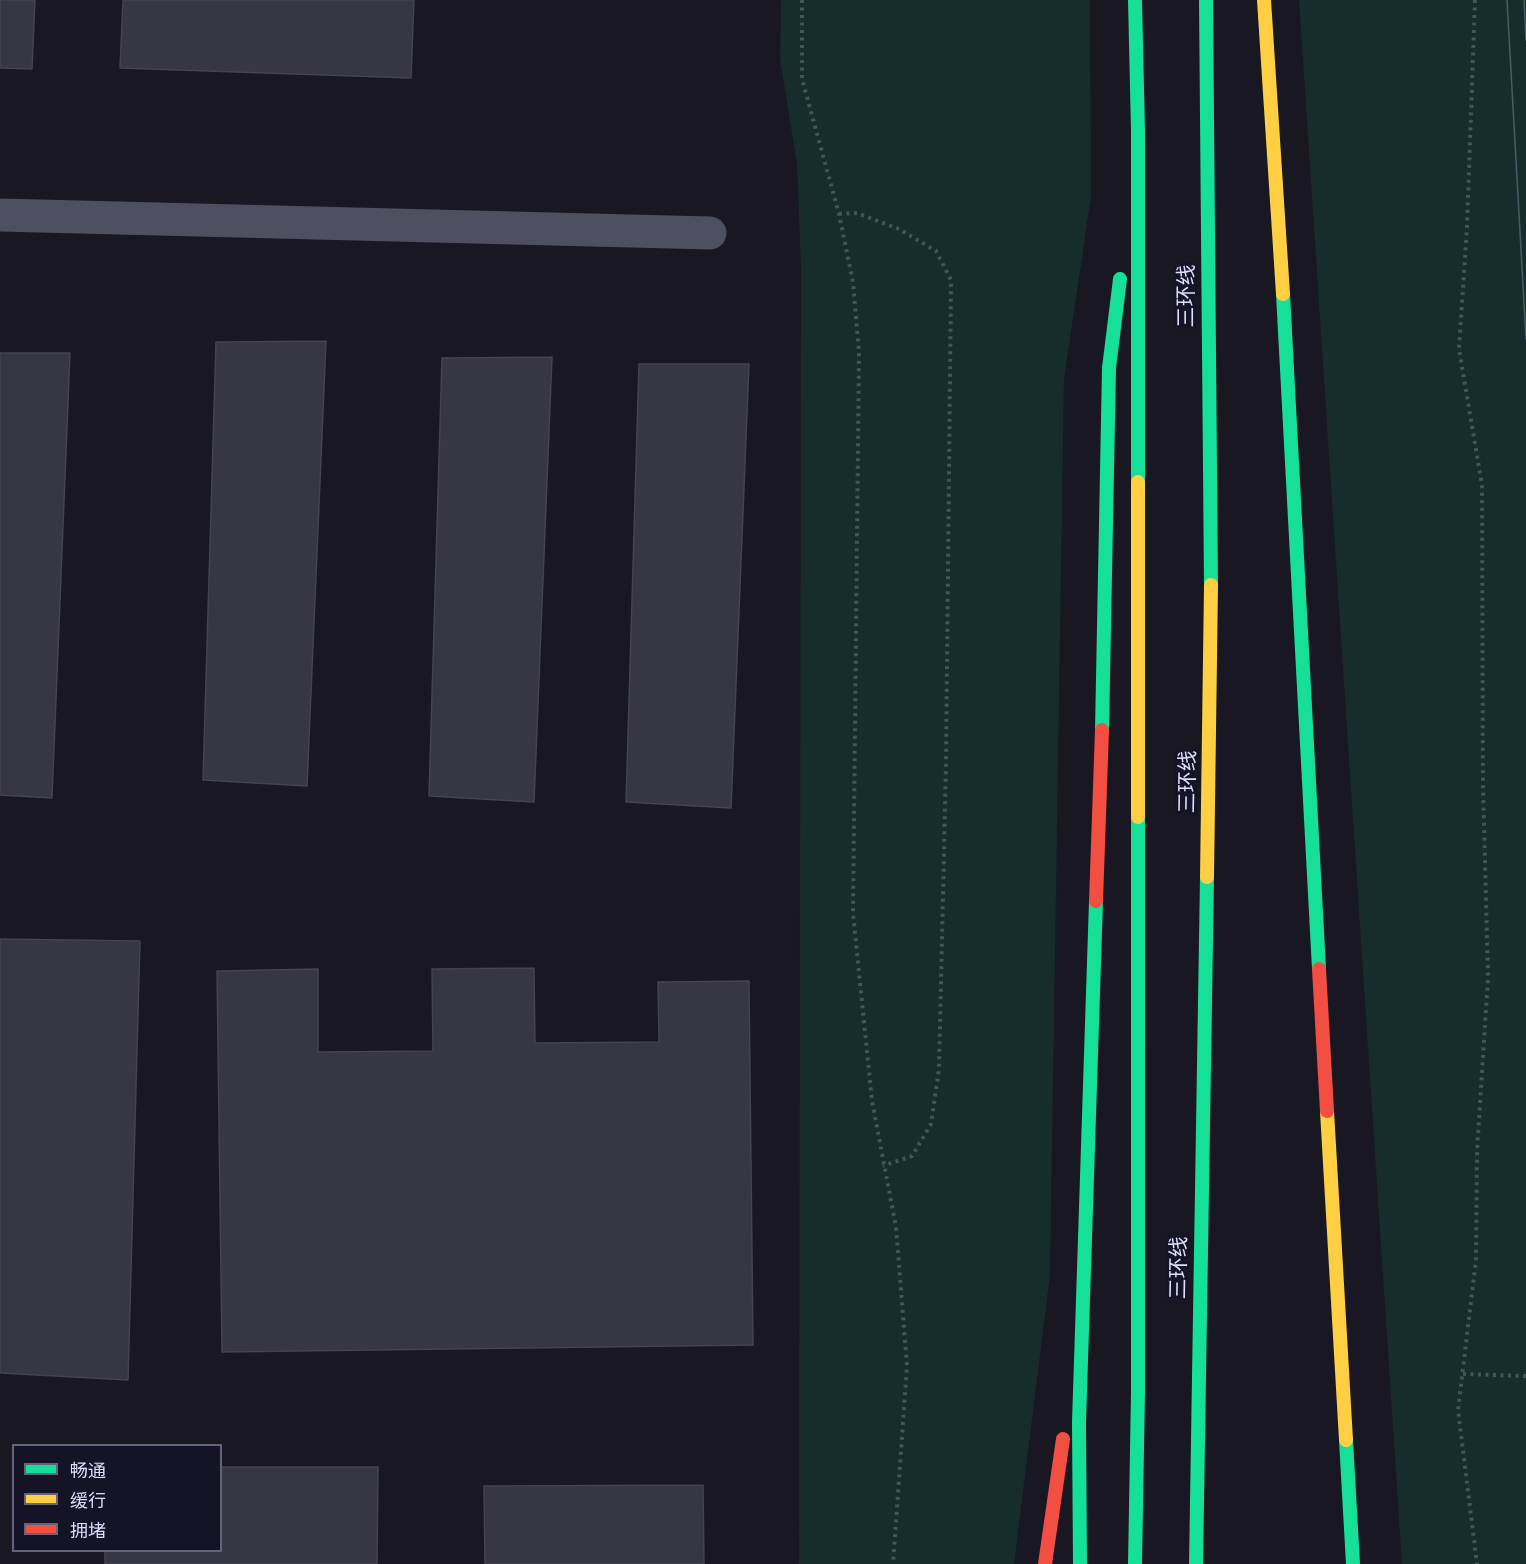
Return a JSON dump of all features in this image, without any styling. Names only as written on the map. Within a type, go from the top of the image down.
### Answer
[{"type":"highway","name":"三环线","points":[[1135,1564],[1138,1392],[1138,131],[1136,0]]},
{"type":"highway","name":"三环线","points":[[1196,1564],[1211,633],[1206,0]]},
{"type":"highway","points":[[1263,0],[1282,271],[1353,1564]]},
{"type":"highway","points":[[1125,238],[1138,131]]},
{"type":"highway","points":[[1080,1564],[1079,1422],[1103,708],[1109,368],[1122,261]]},
{"type":"highway","points":[[1045,1564],[1083,1294]]},
{"type":"highway","points":[[1197,1463],[1204,1564]]},
{"type":"street","points":[[0,215],[710,233]]},
{"type":"path","points":[[802,0],[802,79],[839,214],[853,282],[859,353],[853,913],[872,1101],[896,1227],[908,1366],[893,1564]]},
{"type":"path","points":[[1475,0],[1467,227],[1459,349],[1482,485],[1483,785],[1488,977],[1477,1151],[1476,1260],[1458,1410],[1477,1564]]},
{"type":"path","points":[[839,214],[857,213],[899,229],[936,251],[951,280],[946,764],[939,1069],[931,1124],[912,1156],[883,1166]]},
{"type":"path","points":[[1463,1374],[1526,1376]]},
{"type":"green space","points":[[781,0],[1090,0],[1091,196],[1064,379],[1050,1274],[1014,1564],[799,1564],[801,267],[797,164],[780,59]]},
{"type":"green space","points":[[1299,0],[1526,0],[1526,1564],[1402,1564]]},
{"type":"building","points":[[0,0],[35,0],[32,69],[0,68]]},
{"type":"building","points":[[123,0],[414,0],[411,78],[120,68]]},
{"type":"building","points":[[326,341],[307,786],[203,780],[216,342]]},
{"type":"building","points":[[0,353],[70,353],[52,798],[0,795]]},
{"type":"building","points":[[552,357],[534,802],[429,796],[442,358]]},
{"type":"building","points":[[639,364],[749,364],[731,808],[626,802]]},
{"type":"building","points":[[0,939],[140,941],[128,1380],[0,1373]]},
{"type":"building","points":[[534,968],[535,1043],[659,1042],[658,982],[749,981],[753,1345],[222,1352],[217,971],[318,969],[318,1052],[433,1051],[432,969]]},
{"type":"building","points":[[222,1467],[378,1467],[377,1564],[105,1564],[105,1552],[222,1552]]},
{"type":"building","points":[[703,1485],[704,1564],[485,1564],[484,1486]]},
{"type":"tram line","points":[[1507,0],[1526,339]]},
{"type":"tram line","points":[[1524,0],[1526,40]]},
{"type":"traffic: fast","points":[[1135,0],[1138,131],[1138,482]]},
{"type":"traffic: fast","points":[[1206,0],[1211,585]]},
{"type":"traffic: fast","points":[[1102,730],[1109,368],[1120,279]]},
{"type":"traffic: fast","points":[[1283,294],[1319,969]]},
{"type":"traffic: fast","points":[[1135,1564],[1138,1392],[1138,817]]},
{"type":"traffic: fast","points":[[1196,1564],[1207,877]]},
{"type":"traffic: fast","points":[[1080,1564],[1079,1422],[1096,901]]},
{"type":"traffic: fast","points":[[1346,1440],[1353,1564]]},
{"type":"traffic: slow","points":[[1264,0],[1283,294]]},
{"type":"traffic: slow","points":[[1138,482],[1138,817]]},
{"type":"traffic: slow","points":[[1207,877],[1211,585]]},
{"type":"traffic: slow","points":[[1327,1111],[1346,1440]]},
{"type":"traffic: jam","points":[[1096,901],[1102,730]]},
{"type":"traffic: jam","points":[[1319,969],[1327,1111]]},
{"type":"traffic: jam","points":[[1045,1564],[1063,1439]]}]
